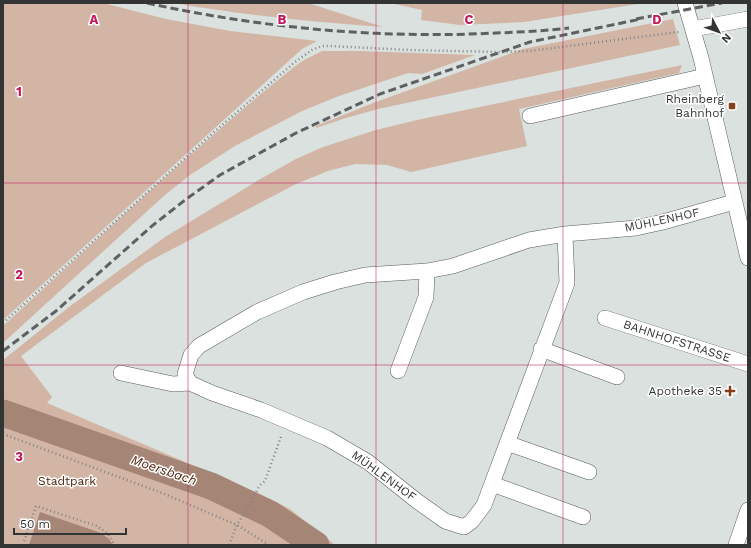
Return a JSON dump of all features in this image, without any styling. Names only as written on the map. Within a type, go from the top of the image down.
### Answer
[{"type":"street","points":[[685,3],[706,76],[748,258]]},
{"type":"street","points":[[693,29],[748,19]]},
{"type":"street","points":[[530,116],[706,76]]},
{"type":"street","name":"MÜHLENHOF","points":[[190,383],[185,374],[191,355],[199,346],[257,312],[303,292],[365,275],[427,271],[453,266],[529,240],[565,234],[636,228],[734,202]]},
{"type":"street","name":"MÜHLENHOF","points":[[121,373],[174,384],[190,383],[212,393],[261,410],[327,438],[368,462],[445,521],[464,527],[472,521],[484,505],[541,349],[567,283],[565,234]]},
{"type":"street","points":[[398,371],[426,297],[427,271]]},
{"type":"street","name":"BAHNHOFSTRASSE","points":[[605,318],[748,364]]},
{"type":"street","points":[[541,349],[617,377]]},
{"type":"street","points":[[507,443],[589,472]]},
{"type":"street","points":[[492,484],[583,517]]},
{"type":"street","points":[[736,545],[748,510]]},
{"type":"path","points":[[3,323],[214,132],[295,62],[312,50],[322,46],[330,46],[448,51],[529,51],[693,29]]},
{"type":"path","points":[[3,434],[162,493],[238,525],[269,545]]},
{"type":"path","points":[[229,545],[260,485],[265,481],[276,451]]},
{"type":"path","points":[[23,545],[36,506],[97,526],[108,534],[115,545]]},
{"type":"green space","points":[[3,3],[103,3],[166,19],[230,31],[317,41],[302,49],[3,320]]},
{"type":"green space","points":[[174,3],[308,3],[383,27],[278,18]]},
{"type":"green space","points":[[390,3],[644,3],[524,22],[460,25],[421,20],[422,10]]},
{"type":"green space","points":[[673,19],[680,45],[378,109],[316,128],[316,126],[373,103],[523,49]]},
{"type":"green space","points":[[322,51],[475,55],[422,74],[408,73],[339,96],[302,111],[235,146],[190,175],[166,194],[3,343],[3,326],[183,161],[294,67]]},
{"type":"green space","name":"Stadtpark","points":[[682,65],[679,73],[519,109],[527,146],[411,172],[387,165],[355,164],[328,171],[296,184],[146,263],[21,356],[52,397],[47,403],[258,493],[290,509],[335,545],[3,545],[3,360],[69,307],[165,237],[262,178],[296,159],[323,147],[376,130],[417,120]]},
{"type":"shaded area","points":[[40,512],[101,533],[109,539],[113,545],[29,545]]},
{"type":"waterway","name":"Moersbach","points":[[3,413],[211,486],[270,514],[316,545]]},
{"type":"railway","points":[[147,3],[233,19],[320,30],[364,33],[452,34],[523,32],[569,28]]},
{"type":"railway","points":[[636,19],[722,3]]},
{"type":"railway","points":[[3,351],[56,311],[152,226],[185,200],[220,175],[296,133],[380,94],[530,42],[641,19]]},
{"type":"place","name":"Rheinberg Bahnhof","points":[[732,106]]},
{"type":"place","name":"Apotheke 35","points":[[730,391]]}]
